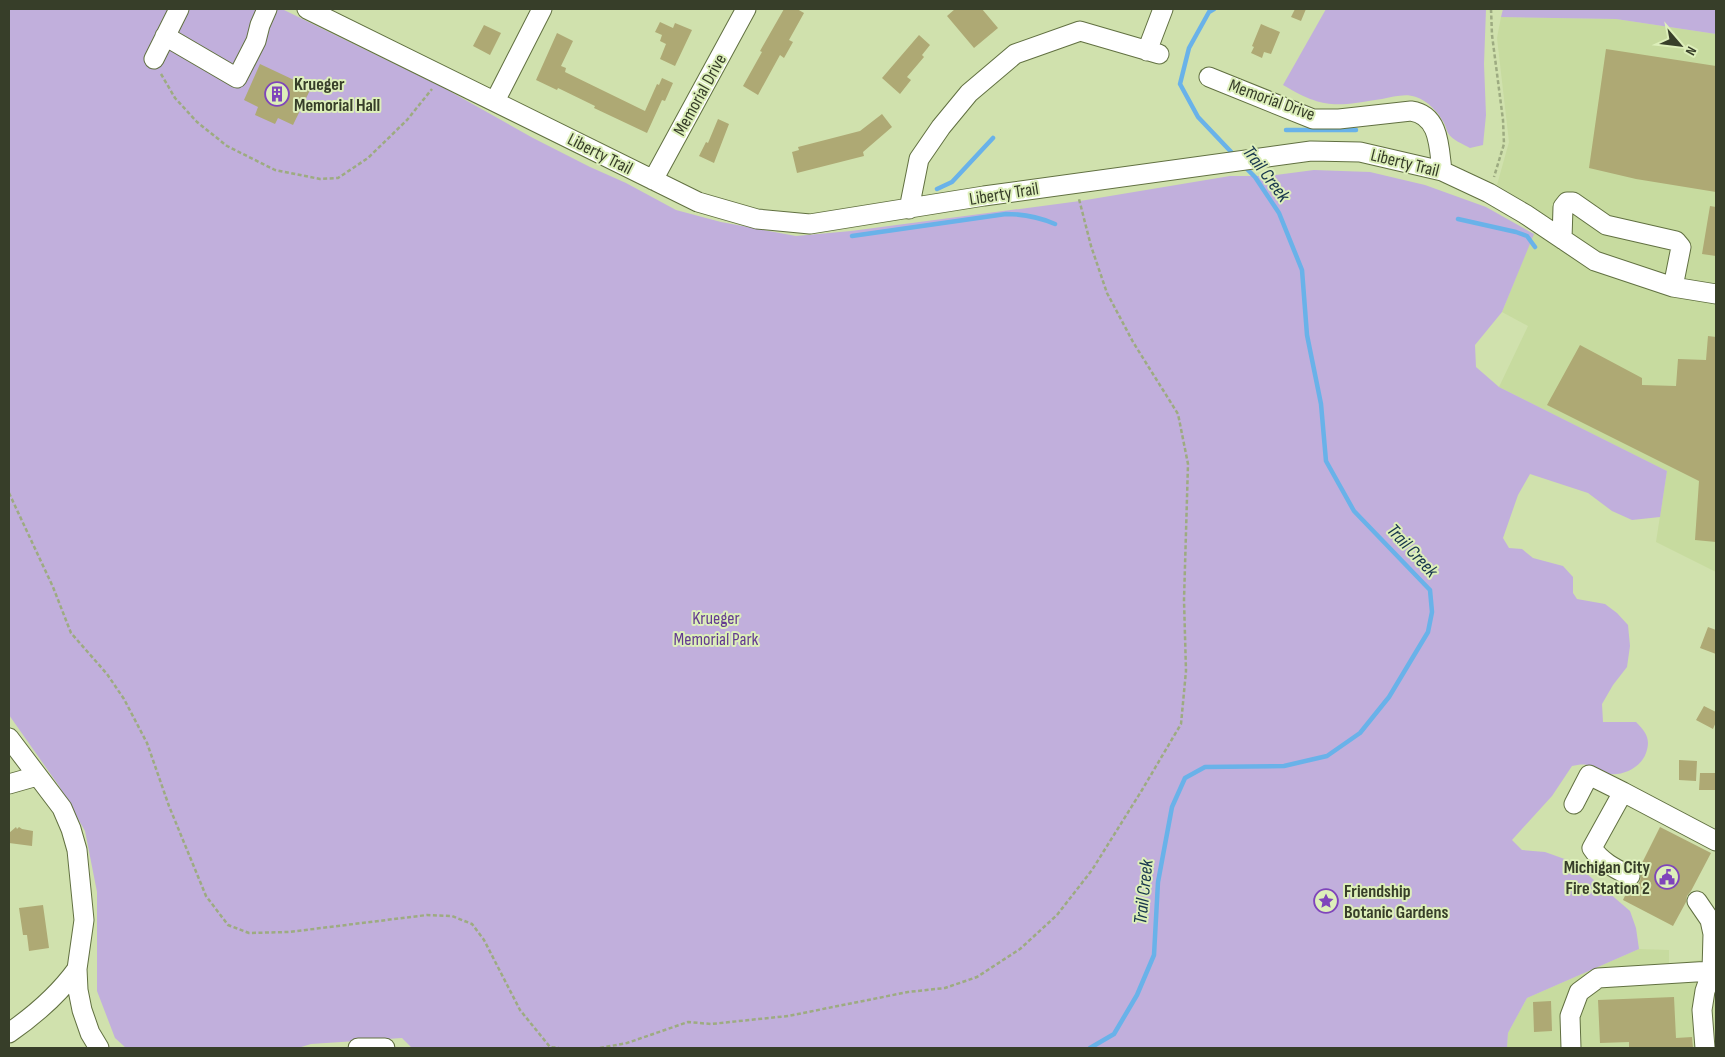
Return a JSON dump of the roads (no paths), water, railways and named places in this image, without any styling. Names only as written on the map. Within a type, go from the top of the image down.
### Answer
[{"type":"street","points":[[154,60],[179,9]]},
{"type":"street","points":[[165,36],[237,78],[256,41],[267,9]]},
{"type":"street","points":[[495,101],[542,9]]},
{"type":"street","name":"Memorial Drive","points":[[653,180],[746,9]]},
{"type":"street","points":[[909,209],[919,159],[941,127],[969,93],[1015,54],[1080,31],[1153,53],[1163,9]]},
{"type":"street","name":"Liberty Trail","points":[[314,10],[698,202],[757,219],[810,224],[1074,183],[1310,151],[1360,152],[1442,171],[1489,193],[1525,214],[1596,261],[1673,287],[1716,294]]},
{"type":"street","name":"Memorial Drive","points":[[1209,77],[1313,119],[1340,119],[1411,111],[1419,112],[1426,116],[1435,129],[1442,171]]},
{"type":"street","points":[[1562,239],[1563,207],[1567,202],[1573,202],[1606,225],[1676,241],[1681,247],[1673,287]]},
{"type":"street","points":[[9,738],[62,808],[71,829],[76,850],[84,920],[77,969],[78,990],[82,1010],[90,1033],[99,1048]]},
{"type":"street","points":[[1574,804],[1589,775],[1716,840]]},
{"type":"street","points":[[9,784],[37,776]]},
{"type":"street","points":[[1623,792],[1592,848],[1596,855],[1607,864],[1630,876]]},
{"type":"street","points":[[1698,901],[1710,920],[1713,934],[1714,970],[1705,991],[1702,1010],[1706,1048]]},
{"type":"street","points":[[9,1033],[24,1023],[54,996],[77,969]]},
{"type":"street","points":[[1571,1048],[1570,1016],[1579,992],[1598,978],[1714,970]]},
{"type":"street","points":[[358,1048],[385,1048]]},
{"type":"waterway","name":"Trail Creek","points":[[1214,9],[1209,12],[1189,48],[1180,84],[1198,117],[1235,156]]},
{"type":"waterway","points":[[1286,130],[1356,130]]},
{"type":"waterway","points":[[937,189],[952,182],[993,138]]},
{"type":"waterway","name":"Trail Creek","points":[[1090,1048],[1114,1034],[1137,995],[1154,955],[1158,882],[1172,807],[1185,778],[1205,767],[1284,766],[1327,756],[1360,733],[1389,697],[1428,632],[1432,612],[1430,590],[1354,511],[1326,461],[1321,404],[1307,335],[1302,270],[1279,213],[1255,177],[1244,166]]},
{"type":"waterway","points":[[852,236],[1006,214],[1031,216],[1055,224]]},
{"type":"waterway","points":[[1458,219],[1516,232],[1527,236],[1535,247]]},
{"type":"place","name":"Krueger Memorial Hall","points":[[277,94]]},
{"type":"place","name":"Michigan City Fire Station 2","points":[[1667,877]]},
{"type":"place","name":"Friendship Botanic Gardens","points":[[1326,901]]},
{"type":"park label","name":"Krueger Memorial Park","points":[[716,628]]}]
